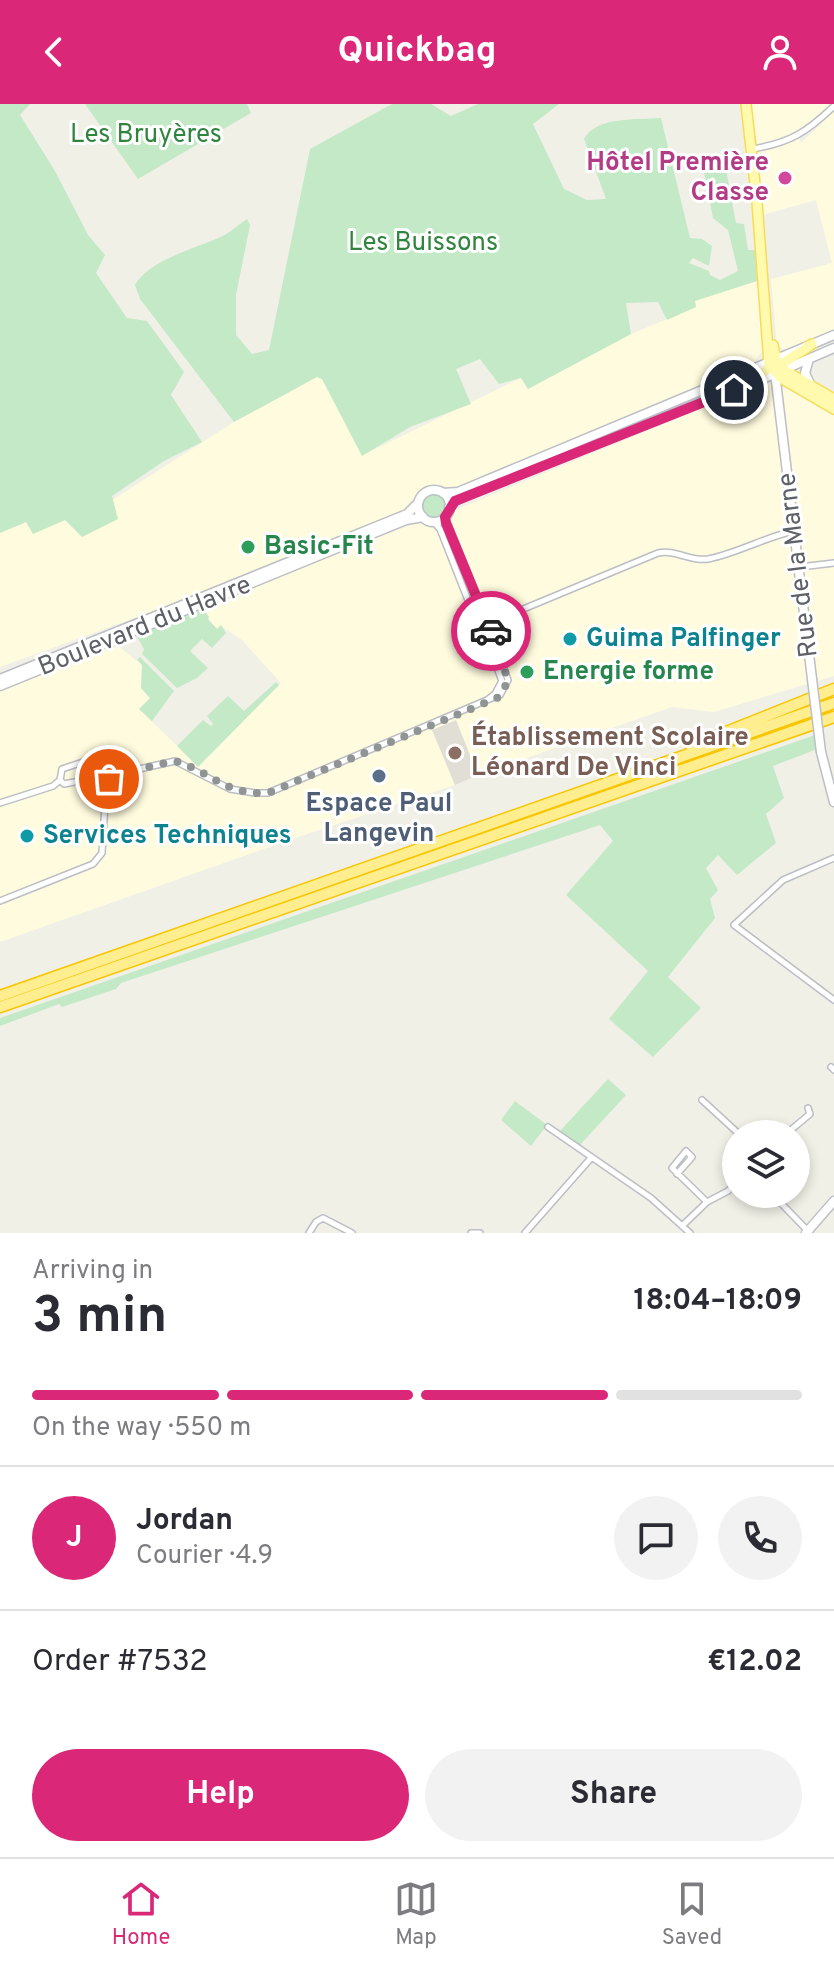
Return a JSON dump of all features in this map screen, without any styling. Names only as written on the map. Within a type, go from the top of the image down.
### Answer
[{"type":"highway","points":[[660,763],[663,758],[748,721],[834,689]]},
{"type":"highway","points":[[0,996],[834,703]]},
{"type":"highway","points":[[0,1007],[834,717]]},
{"type":"highway","points":[[777,737],[834,724]]},
{"type":"main road","points":[[744,104],[752,149],[761,254]]},
{"type":"main road","points":[[744,104],[776,366],[834,409]]},
{"type":"main road","points":[[418,503],[423,517],[433,521],[445,517],[455,501],[734,390],[812,344],[834,335]]},
{"type":"main road","name":"Boulevard du Havre","points":[[0,679],[407,514],[427,491],[458,492],[776,366],[809,359],[834,348]]},
{"type":"main road","points":[[809,359],[805,373],[812,387]]},
{"type":"main road","points":[[776,366],[834,399]]},
{"type":"main road","name":"Rue de la Marne","points":[[776,366],[821,752],[834,802]]},
{"type":"main road","points":[[443,493],[449,507]]},
{"type":"main road","name":"Boulevard du Havre","points":[[0,686],[406,520],[423,517]]},
{"type":"main road","points":[[807,1232],[834,1201]]},
{"type":"street","points":[[752,149],[797,137],[834,106]]},
{"type":"street","points":[[445,517],[485,615],[492,622]]},
{"type":"street","points":[[433,521],[440,529],[475,618],[472,626],[465,629]]},
{"type":"street","points":[[492,622],[658,553],[672,551],[693,558],[709,558],[795,530]]},
{"type":"street","points":[[800,567],[834,563]]},
{"type":"street","points":[[475,618],[485,615]]},
{"type":"street","points":[[60,780],[64,784],[75,783],[175,761],[230,789],[268,793],[500,695],[508,680],[490,630],[492,622]]},
{"type":"street","points":[[472,626],[474,631],[482,634],[501,675],[500,685],[487,700]]},
{"type":"street","points":[[482,634],[490,630]]},
{"type":"street","points":[[0,803],[53,786],[60,780],[62,769],[116,751],[124,754],[128,761],[145,767]]},
{"type":"street","points":[[121,773],[128,761]]},
{"type":"street","points":[[0,901],[99,859],[106,788],[112,775]]},
{"type":"street","points":[[834,858],[783,880],[734,925],[834,1000]]},
{"type":"street","points":[[702,1100],[724,1120]]},
{"type":"street","points":[[803,1120],[810,1114],[808,1108]]},
{"type":"street","points":[[548,1127],[651,1198],[690,1233]]},
{"type":"street","points":[[525,1233],[591,1158]]},
{"type":"street","points":[[677,1174],[707,1202]]},
{"type":"street","points":[[682,1226],[707,1202],[722,1194]]},
{"type":"street","points":[[785,1208],[807,1232]]},
{"type":"street","points":[[309,1233],[323,1218],[352,1233]]},
{"type":"street","points":[[471,1233],[480,1233]]},
{"type":"shaded area","points":[[751,104],[831,104],[798,134],[801,143],[834,111],[834,331],[785,350],[777,346],[771,279],[832,263],[816,200],[762,215],[759,155]]},
{"type":"shaded area","points":[[757,281],[764,348],[755,362],[448,490],[431,486],[420,491],[408,510],[364,528],[162,608],[0,667],[0,533],[26,522],[114,499],[234,422],[316,377],[322,379],[363,455],[521,378],[528,389],[631,334],[696,307],[693,297]]},
{"type":"shaded area","points":[[765,382],[797,393],[834,416],[834,676],[714,712],[672,707],[478,775],[456,721],[432,730],[455,785],[0,942],[0,691],[118,646],[142,665],[141,688],[150,698],[139,709],[198,766],[281,683],[242,640],[221,626],[217,629],[203,608],[422,520],[440,523],[453,511]]},
{"type":"shaded area","name":"Établissement Scolaire Léonard De Vinci","points":[[456,720],[478,775],[455,785],[432,730]]},
{"type":"green space","points":[[0,104],[30,104],[20,115],[55,171],[88,235],[105,255],[96,273],[127,318],[147,321],[184,372],[171,395],[202,442],[164,461],[112,496],[118,519],[82,537],[65,520],[33,534],[26,522],[0,533]]},
{"type":"green space","name":"Les Bruyères","points":[[85,104],[247,104],[251,113],[138,179]]},
{"type":"green space","name":"Les Buissons","points":[[392,104],[431,104],[451,116],[478,104],[559,104],[533,124],[564,189],[587,200],[606,199],[584,139],[590,132],[598,126],[618,121],[661,118],[690,238],[702,239],[712,246],[709,266],[693,258],[689,263],[709,271],[710,275],[720,280],[738,271],[728,230],[713,218],[703,167],[725,164],[736,223],[744,224],[748,250],[755,250],[757,281],[695,301],[696,307],[667,320],[658,302],[626,303],[631,334],[528,389],[521,378],[499,384],[480,359],[456,369],[471,404],[410,427],[362,456],[322,379],[317,377],[234,422],[140,299],[135,285],[160,263],[228,233],[247,219],[250,225],[236,295],[236,335],[252,354],[269,350],[310,149]]},
{"type":"green space","points":[[434,493],[443,496],[446,505],[443,514],[434,517],[425,514],[422,505],[425,496]]},
{"type":"green space","points":[[203,608],[217,629],[221,625],[226,633],[212,648],[202,639],[190,651],[208,668],[197,678],[177,688],[142,654],[144,649],[136,635]]},
{"type":"green space","points":[[140,657],[174,691],[152,721],[139,709],[150,698],[141,688],[142,665],[137,659]]},
{"type":"green space","points":[[276,682],[279,685],[198,767],[177,746],[203,720],[211,726],[213,724],[207,716],[228,696],[244,711]]},
{"type":"green space","points":[[818,734],[820,748],[773,766],[784,798],[766,814],[776,843],[737,875],[718,855],[706,868],[718,890],[710,899],[715,918],[668,977],[701,1008],[653,1057],[609,1019],[648,971],[566,895],[613,841],[600,825],[0,1026],[0,1018]]},
{"type":"green space","points":[[608,1079],[626,1095],[579,1146],[559,1132]]},
{"type":"green space","points":[[515,1101],[547,1125],[531,1146],[501,1120]]},
{"type":"way so far","points":[[109,779],[112,775],[175,761],[230,789],[268,793],[497,698],[508,680],[491,631]]},
{"type":"place","name":"Hôtel Première Classe","points":[[785,178]]},
{"type":"place","name":"Basic-Fit","points":[[248,547]]},
{"type":"place","name":"Guima Palfinger","points":[[570,639]]},
{"type":"place","name":"Energie forme","points":[[527,672]]},
{"type":"place","name":"Établissement Scolaire Léonard De Vinci","points":[[455,753]]},
{"type":"place","name":"Espace Paul Langevin","points":[[379,776]]},
{"type":"place","name":"Services Techniques","points":[[27,836]]},
{"type":"route","points":[[491,631],[492,622],[481,608],[446,523],[449,507],[455,501],[734,390]]}]
